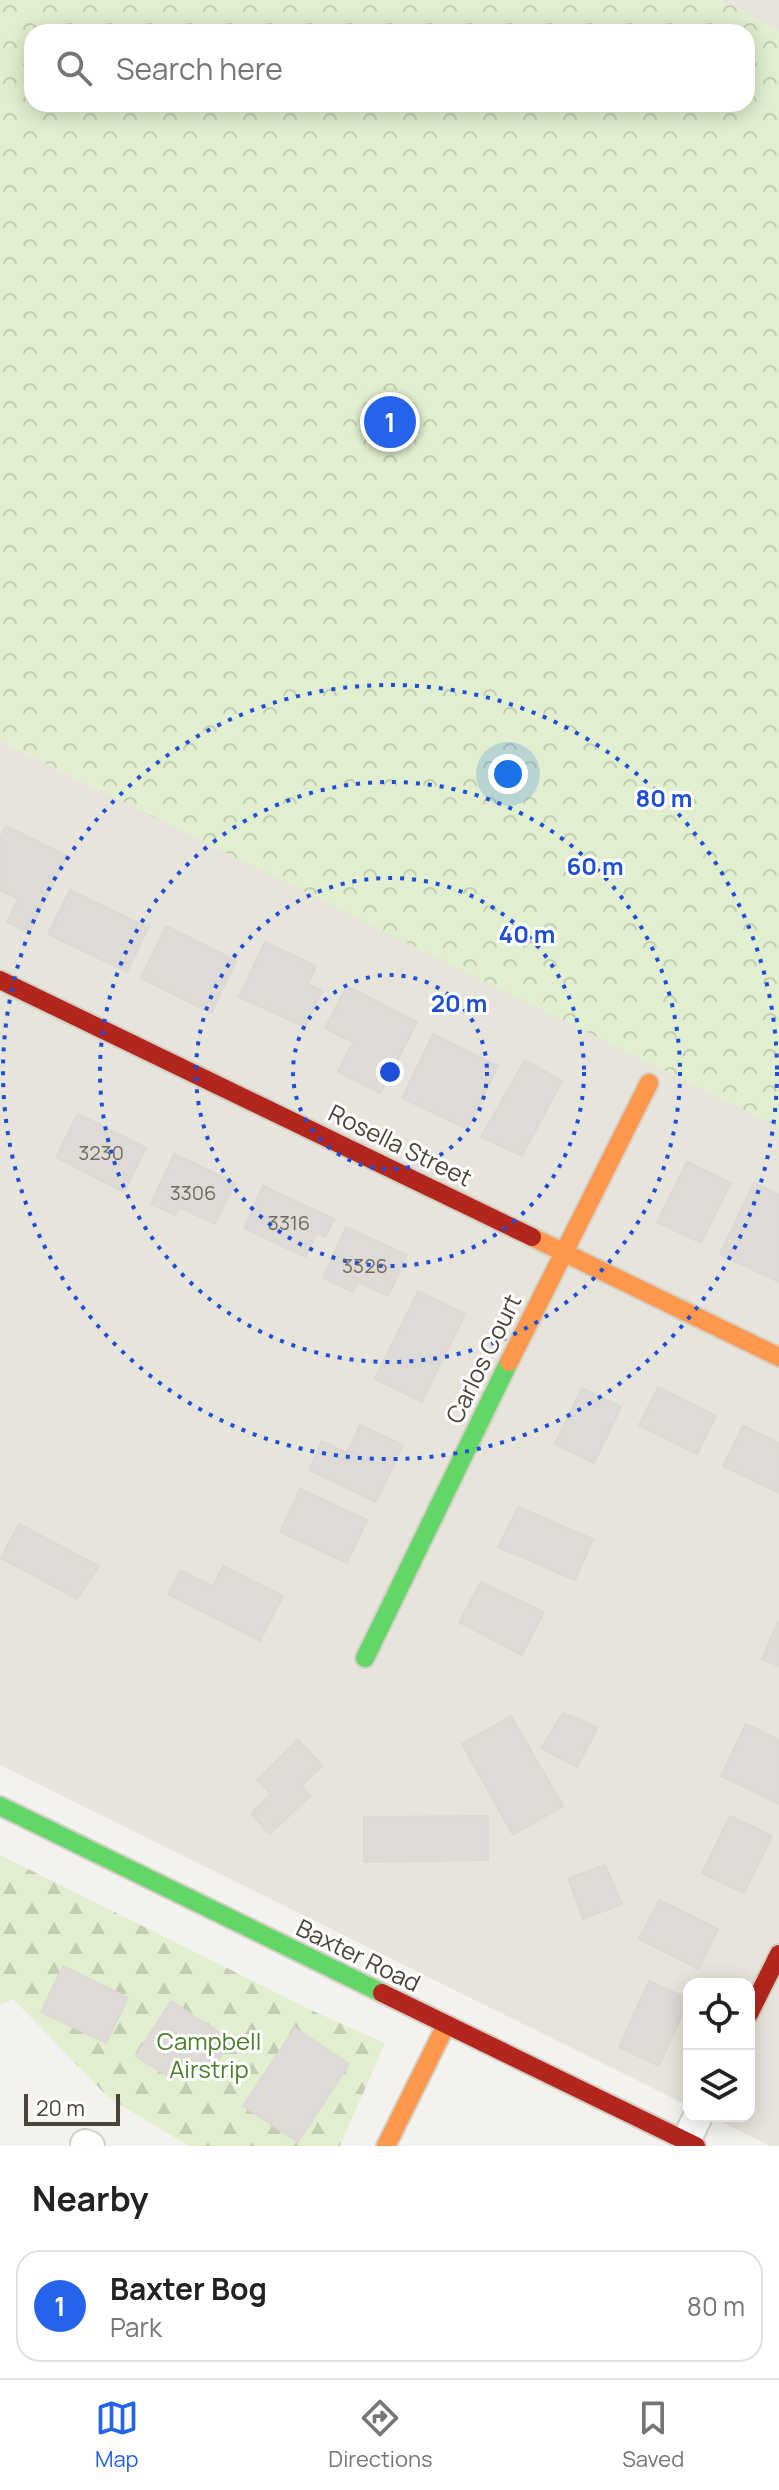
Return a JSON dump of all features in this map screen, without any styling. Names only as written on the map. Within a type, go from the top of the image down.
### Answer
[{"type":"street","name":"Rosella Street","points":[[0,980],[779,1357]]},
{"type":"street","name":"Carlos Court","points":[[365,1658],[563,1251],[649,1083]]},
{"type":"street","name":"Baxter Road","points":[[0,1806],[446,2025],[693,2134]]},
{"type":"street","points":[[755,2002],[779,1954]]},
{"type":"street","points":[[386,2146],[446,2025]]},
{"type":"shaded area","points":[[722,0],[779,0],[779,31]]},
{"type":"shaded area","points":[[0,741],[779,1122],[779,2146],[770,2146],[722,2122],[755,2122],[755,1978],[683,1978],[683,2103],[0,1765]]},
{"type":"green space","points":[[0,0],[722,0],[779,31],[779,1127],[0,741]]},
{"type":"green space","name":"Campbell Airstrip","points":[[0,1855],[313,2011],[385,2043],[340,2146],[189,2146],[109,2098],[13,1999],[0,2005]]},
{"type":"building","points":[[6,826],[67,856],[29,933],[7,922],[18,899],[0,890],[0,838]]},
{"type":"building","points":[[70,890],[148,928],[127,972],[48,934]]},
{"type":"building","points":[[166,926],[236,961],[211,1013],[141,978]]},
{"type":"building","points":[[265,942],[316,966],[308,984],[322,991],[305,1027],[239,997]]},
{"type":"building","points":[[347,986],[417,1022],[380,1093],[338,1072],[353,1042],[325,1028]]},
{"type":"building","points":[[433,1034],[498,1066],[467,1129],[402,1098]]},
{"type":"building","points":[[525,1060],[562,1081],[522,1156],[481,1137]]},
{"type":"building","points":[[78,1114],[146,1148],[124,1192],[56,1157]]},
{"type":"building","points":[[174,1154],[235,1183],[215,1224],[179,1207],[175,1215],[151,1204]]},
{"type":"building","points":[[687,1162],[731,1183],[701,1243],[657,1222]]},
{"type":"building","points":[[754,1183],[779,1194],[779,1282],[720,1254]]},
{"type":"building","points":[[263,1186],[334,1219],[325,1237],[317,1233],[305,1257],[244,1228]]},
{"type":"building","points":[[346,1227],[407,1255],[388,1296],[358,1282],[353,1292],[323,1278]]},
{"type":"building","points":[[418,1291],[465,1314],[422,1402],[375,1379]]},
{"type":"building","points":[[658,1387],[716,1416],[697,1454],[639,1425]]},
{"type":"building","points":[[582,1388],[621,1407],[594,1463],[555,1444]]},
{"type":"building","points":[[360,1425],[403,1445],[376,1502],[309,1470],[322,1441],[347,1453]]},
{"type":"building","points":[[743,1426],[779,1443],[779,1493],[723,1466]]},
{"type":"building","points":[[300,1489],[367,1520],[347,1563],[280,1532]]},
{"type":"building","points":[[518,1507],[593,1539],[575,1580],[498,1547]]},
{"type":"building","points":[[19,1524],[99,1566],[77,1599],[1,1558]]},
{"type":"building","points":[[223,1566],[283,1596],[260,1641],[168,1594],[180,1570],[213,1586]]},
{"type":"building","points":[[481,1582],[544,1612],[522,1655],[459,1622]]},
{"type":"building","points":[[779,1623],[779,1666],[762,1659]]},
{"type":"building","points":[[563,1713],[598,1727],[577,1767],[541,1748]]},
{"type":"building","points":[[511,1716],[563,1806],[513,1835],[462,1744]]},
{"type":"building","points":[[746,1724],[779,1740],[779,1804],[721,1776]]},
{"type":"building","points":[[298,1740],[323,1766],[301,1786],[310,1796],[270,1834],[251,1814],[271,1794],[257,1780]]},
{"type":"building","points":[[488,1816],[488,1860],[364,1862],[364,1817]]},
{"type":"building","points":[[730,1816],[772,1836],[744,1893],[702,1873]]},
{"type":"building","points":[[605,1865],[622,1904],[583,1919],[568,1878]]},
{"type":"building","points":[[659,1900],[718,1929],[699,1969],[639,1939]]},
{"type":"building","points":[[63,1966],[128,1998],[106,2043],[41,2012]]},
{"type":"building","points":[[649,1981],[683,1996],[683,2012],[659,2066],[619,2047]]},
{"type":"building","points":[[171,2001],[231,2040],[211,2072],[186,2056],[172,2079],[136,2056]]},
{"type":"building","points":[[295,2028],[349,2064],[298,2142],[243,2106]]},
{"type":"traffic: fast","points":[[365,1658],[509,1362]]},
{"type":"traffic: fast","points":[[0,1806],[382,1993]]},
{"type":"traffic: slow","points":[[509,1362],[649,1083]]},
{"type":"traffic: slow","points":[[532,1237],[779,1357]]},
{"type":"traffic: slow","points":[[386,2146],[446,2025]]},
{"type":"traffic: jam","points":[[0,980],[532,1237]]},
{"type":"traffic: jam","points":[[755,2002],[779,1954]]},
{"type":"traffic: jam","points":[[382,1993],[696,2146]]},
{"type":"place","name":"Baxter Bog","points":[[390,422]]}]
